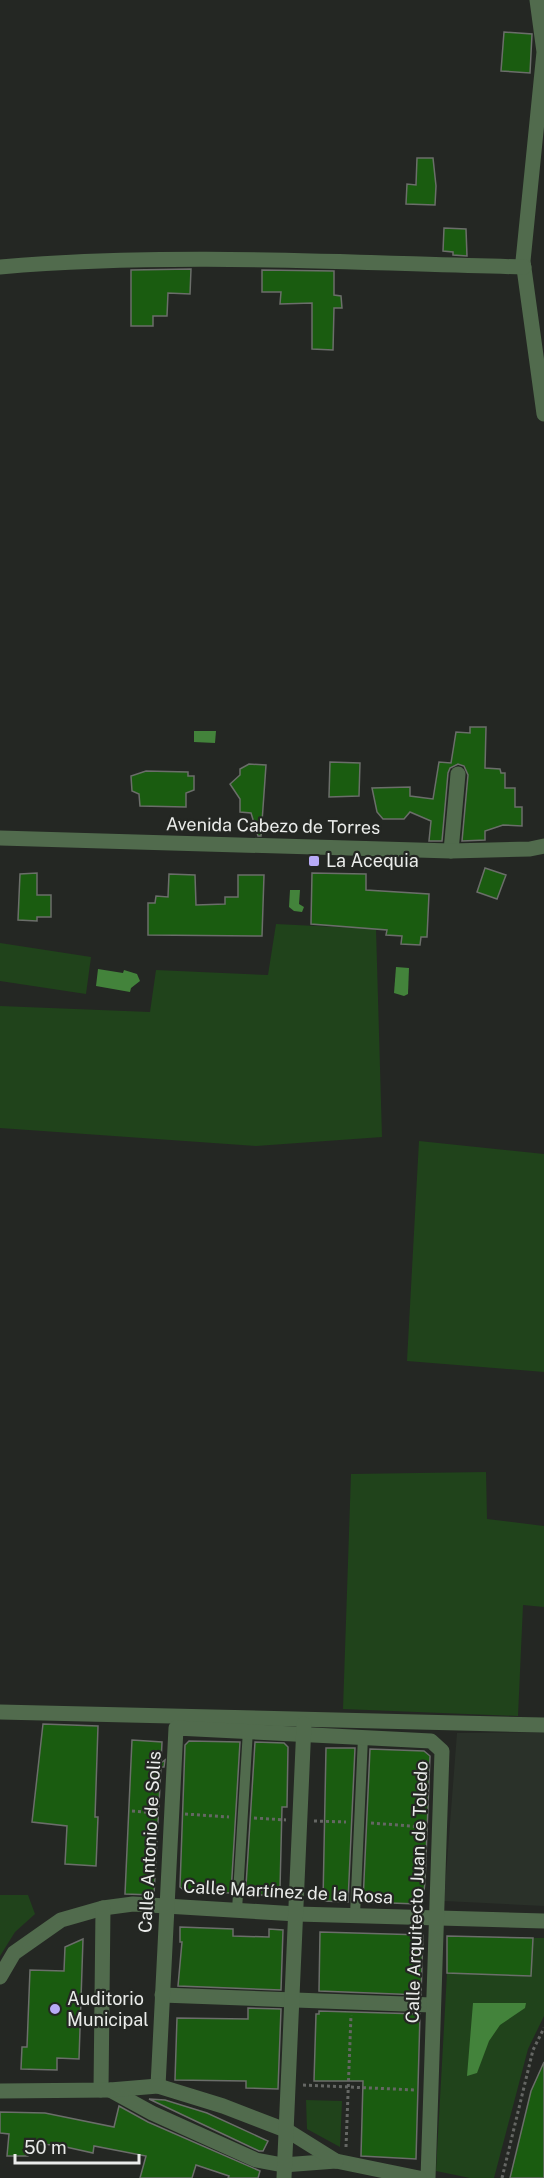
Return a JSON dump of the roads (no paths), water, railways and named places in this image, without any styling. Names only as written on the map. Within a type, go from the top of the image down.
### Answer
[{"type":"street","points":[[537,0],[544,52],[524,267],[544,414]]},
{"type":"street","points":[[0,267],[73,260],[217,260],[524,267]]},
{"type":"street","points":[[451,851],[458,774]]},
{"type":"street","name":"Avenida Cabezo de Torres","points":[[0,838],[451,851],[530,849],[544,846]]},
{"type":"street","points":[[0,1712],[304,1727],[544,1725]]},
{"type":"street","points":[[283,2172],[288,2131],[304,1727]]},
{"type":"street","name":"Calle Antonio de Solis","points":[[158,2086],[176,1728],[248,1730],[304,1727]]},
{"type":"street","name":"Calle Arquitecto Juan de Toledo","points":[[304,1727],[363,1737],[431,1741],[442,1751],[428,2178]]},
{"type":"street","points":[[237,1910],[248,1730]]},
{"type":"street","points":[[355,1915],[363,1737]]},
{"type":"street","name":"Calle Martínez de la Rosa","points":[[0,1977],[14,1953],[61,1920],[103,1908],[133,1904],[297,1914],[544,1921]]},
{"type":"street","points":[[103,1908],[106,2090]]},
{"type":"street","points":[[162,1995],[432,2005]]},
{"type":"street","points":[[0,2091],[106,2090],[158,2086],[223,2106],[288,2131],[341,2155],[419,2178]]},
{"type":"street","points":[[106,2090],[211,2141],[283,2172],[341,2155]]},
{"type":"place","name":"La Acequia","points":[[314,861]]},
{"type":"place","name":"Auditorio Municipal","points":[[55,2009]]}]
